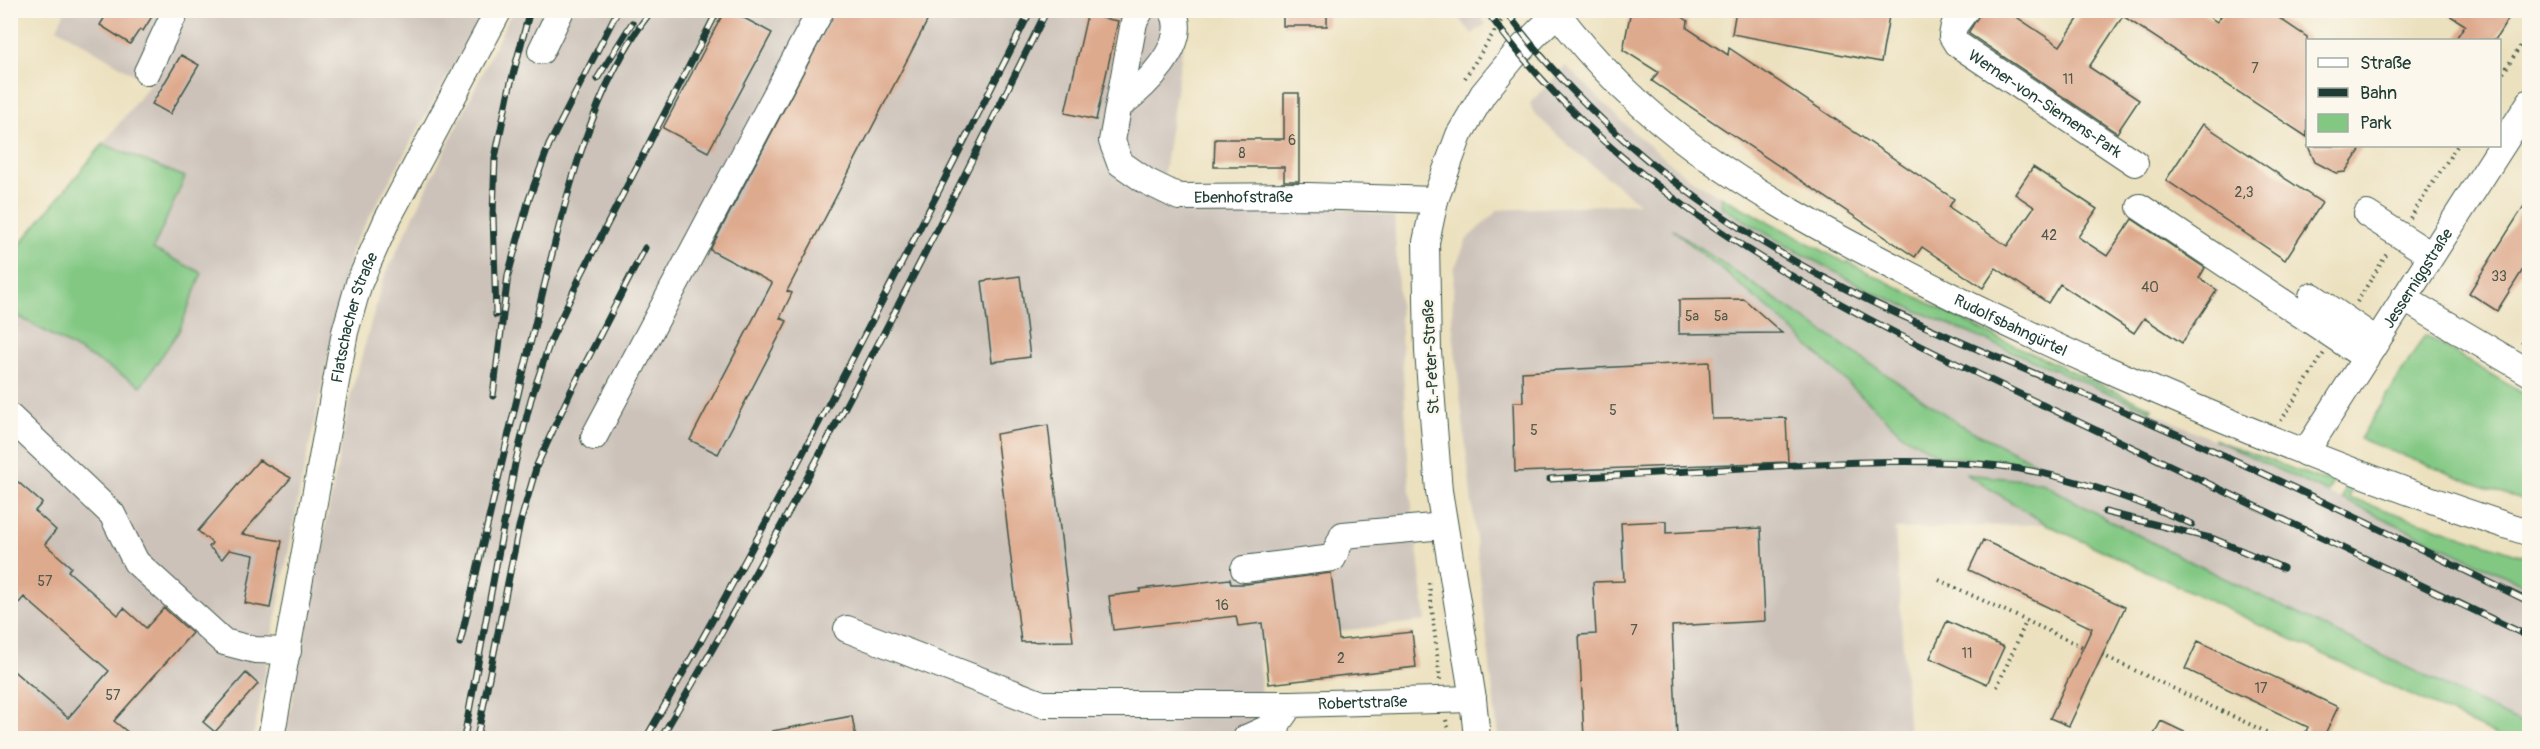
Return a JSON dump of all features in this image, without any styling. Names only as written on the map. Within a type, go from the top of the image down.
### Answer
[{"type":"street","points":[[147,72],[176,10]]},
{"type":"street","points":[[541,51],[561,10]]},
{"type":"street","points":[[594,437],[821,10]]},
{"type":"street","name":"Ebenhofstraße","points":[[1141,10],[1134,22],[1112,141],[1120,163],[1146,181],[1179,197],[1308,196],[1435,200]]},
{"type":"street","points":[[1119,106],[1158,71],[1177,35],[1179,21],[1172,10]]},
{"type":"street","name":"Werner-von-Siemens-Park","points":[[1966,10],[1954,26],[1952,36],[1957,44],[2135,163]]},
{"type":"street","name":"Flatschacher Straße","points":[[271,738],[345,332],[359,283],[387,220],[494,12]]},
{"type":"street","name":"St.-Peter-Straße","points":[[1477,738],[1473,699],[1439,491],[1427,329],[1426,242],[1435,200],[1459,135],[1483,94],[1514,56],[1556,12]]},
{"type":"street","name":"Rudolfsbahngürtel","points":[[1556,12],[1622,88],[1658,121],[1704,157],[1752,189],[1851,245],[1960,302],[2161,393],[2305,453],[2529,533]]},
{"type":"street","name":"Jesserniggstraße","points":[[2305,453],[2403,298],[2527,112]]},
{"type":"street","points":[[2140,207],[2371,348]]},
{"type":"street","points":[[2367,214],[2431,255]]},
{"type":"street","points":[[2312,296],[2340,328]]},
{"type":"street","points":[[2403,298],[2529,374]]},
{"type":"street","points":[[10,417],[112,514],[136,562],[224,642],[255,650],[288,651]]},
{"type":"street","points":[[1244,569],[1334,558],[1343,535],[1444,526]]},
{"type":"street","name":"Robertstraße","points":[[847,629],[1042,704],[1282,722],[1473,699]]},
{"type":"street","points":[[1246,738],[1282,722]]},
{"type":"path","points":[[2501,75],[2529,32]]},
{"type":"path","points":[[2281,421],[2456,147]]},
{"type":"path","points":[[1939,580],[2083,647]]},
{"type":"path","points":[[1997,687],[2026,622]]},
{"type":"path","points":[[2102,655],[2279,738]]},
{"type":"shaded area","points":[[65,11],[484,11],[352,248],[302,480],[253,738],[11,738],[10,312],[141,386],[202,273],[153,249],[185,177],[103,144],[150,84],[57,28]]},
{"type":"shaded area","points":[[512,11],[1188,11],[1159,206],[1341,207],[1394,217],[1410,490],[1426,621],[1260,640],[1261,738],[285,738],[350,398],[383,280]]},
{"type":"shaded area","points":[[1454,11],[1490,11],[1481,18],[1486,24],[1472,34]]},
{"type":"shaded area","points":[[1566,66],[1633,132],[1687,177],[1720,196],[1722,207],[1787,246],[1873,292],[2151,411],[2529,587],[2529,727],[2177,555],[2041,482],[1967,475],[2046,524],[1895,529],[1909,738],[1498,738],[1452,322],[1454,269],[1467,239],[1498,210],[1639,203],[1569,146],[1533,112],[1530,103]],"holes":[[[1679,234],[1964,427],[2036,463],[1940,456],[1903,435],[1774,313]]]},
{"type":"green space","points":[[103,144],[185,177],[153,249],[202,273],[179,331],[141,386],[11,312],[11,255]]},
{"type":"green space","points":[[1720,196],[1846,263],[1996,337],[2152,408],[2151,411],[1873,292],[1787,246],[1722,207]]},
{"type":"green space","points":[[1672,229],[1964,427],[2038,464],[1940,456],[1903,435],[1774,313]]},
{"type":"green space","points":[[2425,335],[2529,397],[2529,501],[2489,489],[2360,439]]},
{"type":"green space","points":[[2213,439],[2325,481],[2330,474],[2334,476],[2328,493]]},
{"type":"green space","points":[[1966,474],[2041,482],[2177,555],[2529,727],[2529,738],[2502,738],[2046,524]]},
{"type":"green space","points":[[2348,482],[2353,484],[2349,498],[2529,558],[2529,587],[2342,499]]},
{"type":"building","points":[[109,10],[156,10],[143,31],[140,29],[130,44],[100,25]]},
{"type":"building","points":[[725,10],[772,33],[708,152],[663,128]]},
{"type":"building","points":[[836,10],[933,10],[787,291],[792,293],[780,318],[787,321],[718,454],[690,440],[772,283],[710,250]]},
{"type":"building","points":[[1283,10],[1327,10],[1327,26],[1283,26]]},
{"type":"building","points":[[1631,10],[1673,10],[1688,21],[1687,28],[1728,55],[1729,48],[1954,199],[1949,207],[2007,246],[2034,207],[2015,194],[2033,167],[2097,209],[2078,237],[2107,256],[2132,219],[2205,268],[2199,278],[2217,290],[2182,343],[2144,318],[2134,333],[2060,284],[2048,303],[1996,268],[1983,288],[1922,247],[1915,257],[1652,81],[1658,72],[1623,50]]},
{"type":"building","points":[[1736,10],[1890,10],[1881,62],[1732,34]]},
{"type":"building","points":[[1982,10],[2006,10],[2060,46],[2084,10],[2199,10],[2217,22],[2225,10],[2267,10],[2307,37],[2306,136],[2123,16],[2089,67],[2139,100],[2117,133],[1968,33]]},
{"type":"building","points":[[2441,10],[2514,10],[2496,39],[2456,39],[2465,25]]},
{"type":"building","points":[[1087,15],[1118,21],[1096,120],[1065,113]]},
{"type":"building","points":[[181,55],[199,65],[170,114],[152,104]]},
{"type":"building","points":[[1284,93],[1299,93],[1299,181],[1284,181],[1284,167],[1214,167],[1215,139],[1284,139]]},
{"type":"building","points":[[2203,124],[2322,203],[2285,260],[2166,180]]},
{"type":"building","points":[[2308,147],[2362,147],[2345,172],[2336,173],[2315,162]]},
{"type":"building","points":[[2529,198],[2529,260],[2497,311],[2469,293]]},
{"type":"building","points":[[1020,276],[1030,357],[992,362],[982,281]]},
{"type":"building","points":[[1744,299],[1782,333],[1679,334],[1679,300]]},
{"type":"building","points":[[1709,362],[1712,419],[1786,418],[1788,462],[1515,472],[1513,402],[1523,402],[1522,372]]},
{"type":"building","points":[[1048,425],[1073,641],[1021,642],[996,434]]},
{"type":"building","points":[[259,460],[291,478],[242,534],[282,541],[270,608],[245,603],[254,555],[229,550],[222,559],[209,547],[212,543],[198,531]]},
{"type":"building","points":[[10,475],[42,503],[35,511],[56,530],[45,544],[71,567],[68,571],[118,615],[124,608],[146,628],[164,608],[192,633],[114,721],[135,738],[10,738],[10,668],[68,718],[109,671],[24,597],[10,613]]},
{"type":"building","points":[[1666,521],[1666,533],[1761,528],[1765,621],[1672,626],[1677,738],[1584,738],[1579,635],[1596,634],[1593,582],[1624,581],[1621,523]]},
{"type":"building","points":[[1983,540],[2125,607],[2069,726],[2050,718],[2092,628],[1969,570]]},
{"type":"building","points":[[1331,573],[1339,640],[1412,632],[1416,667],[1269,684],[1262,623],[1238,626],[1236,616],[1113,630],[1109,596],[1140,592],[1140,589],[1230,579],[1231,584],[1246,584]]},
{"type":"building","points":[[1947,621],[2004,647],[1987,684],[1930,658]]},
{"type":"building","points":[[2198,641],[2338,707],[2323,738],[2303,738],[2308,727],[2185,669]]},
{"type":"building","points":[[246,673],[258,684],[215,732],[203,722]]},
{"type":"building","points":[[852,716],[856,738],[773,738],[772,731]]},
{"type":"building","points":[[2161,721],[2197,738],[2152,738]]},
{"type":"railway","points":[[496,315],[493,214],[495,158],[509,90],[530,10]]},
{"type":"railway","points":[[493,396],[508,275],[529,199],[549,145],[618,10]]},
{"type":"railway","points":[[460,643],[544,285],[578,160],[609,80],[629,43],[652,10]]},
{"type":"railway","points":[[464,738],[515,464],[531,399],[550,342],[581,275],[718,10]]},
{"type":"railway","points":[[646,738],[795,468],[1031,10]]},
{"type":"railway","points":[[661,738],[812,469],[955,194],[1047,10]]},
{"type":"railway","points":[[1486,10],[1546,84],[1613,149],[1687,208],[1765,260],[1846,307],[2015,392],[2530,637]]},
{"type":"railway","points":[[1505,10],[1581,99],[1624,140],[1716,212],[1765,244],[1868,300],[2245,465],[2530,602]]},
{"type":"railway","points":[[597,79],[632,23]]},
{"type":"railway","points":[[477,738],[519,527],[537,465],[570,393],[645,248]]},
{"type":"railway","points":[[1550,479],[1861,462],[1917,461],[1972,464],[2025,470],[2074,481],[2122,496],[2192,524]]},
{"type":"railway","points":[[2105,512],[2214,539],[2283,568]]}]
